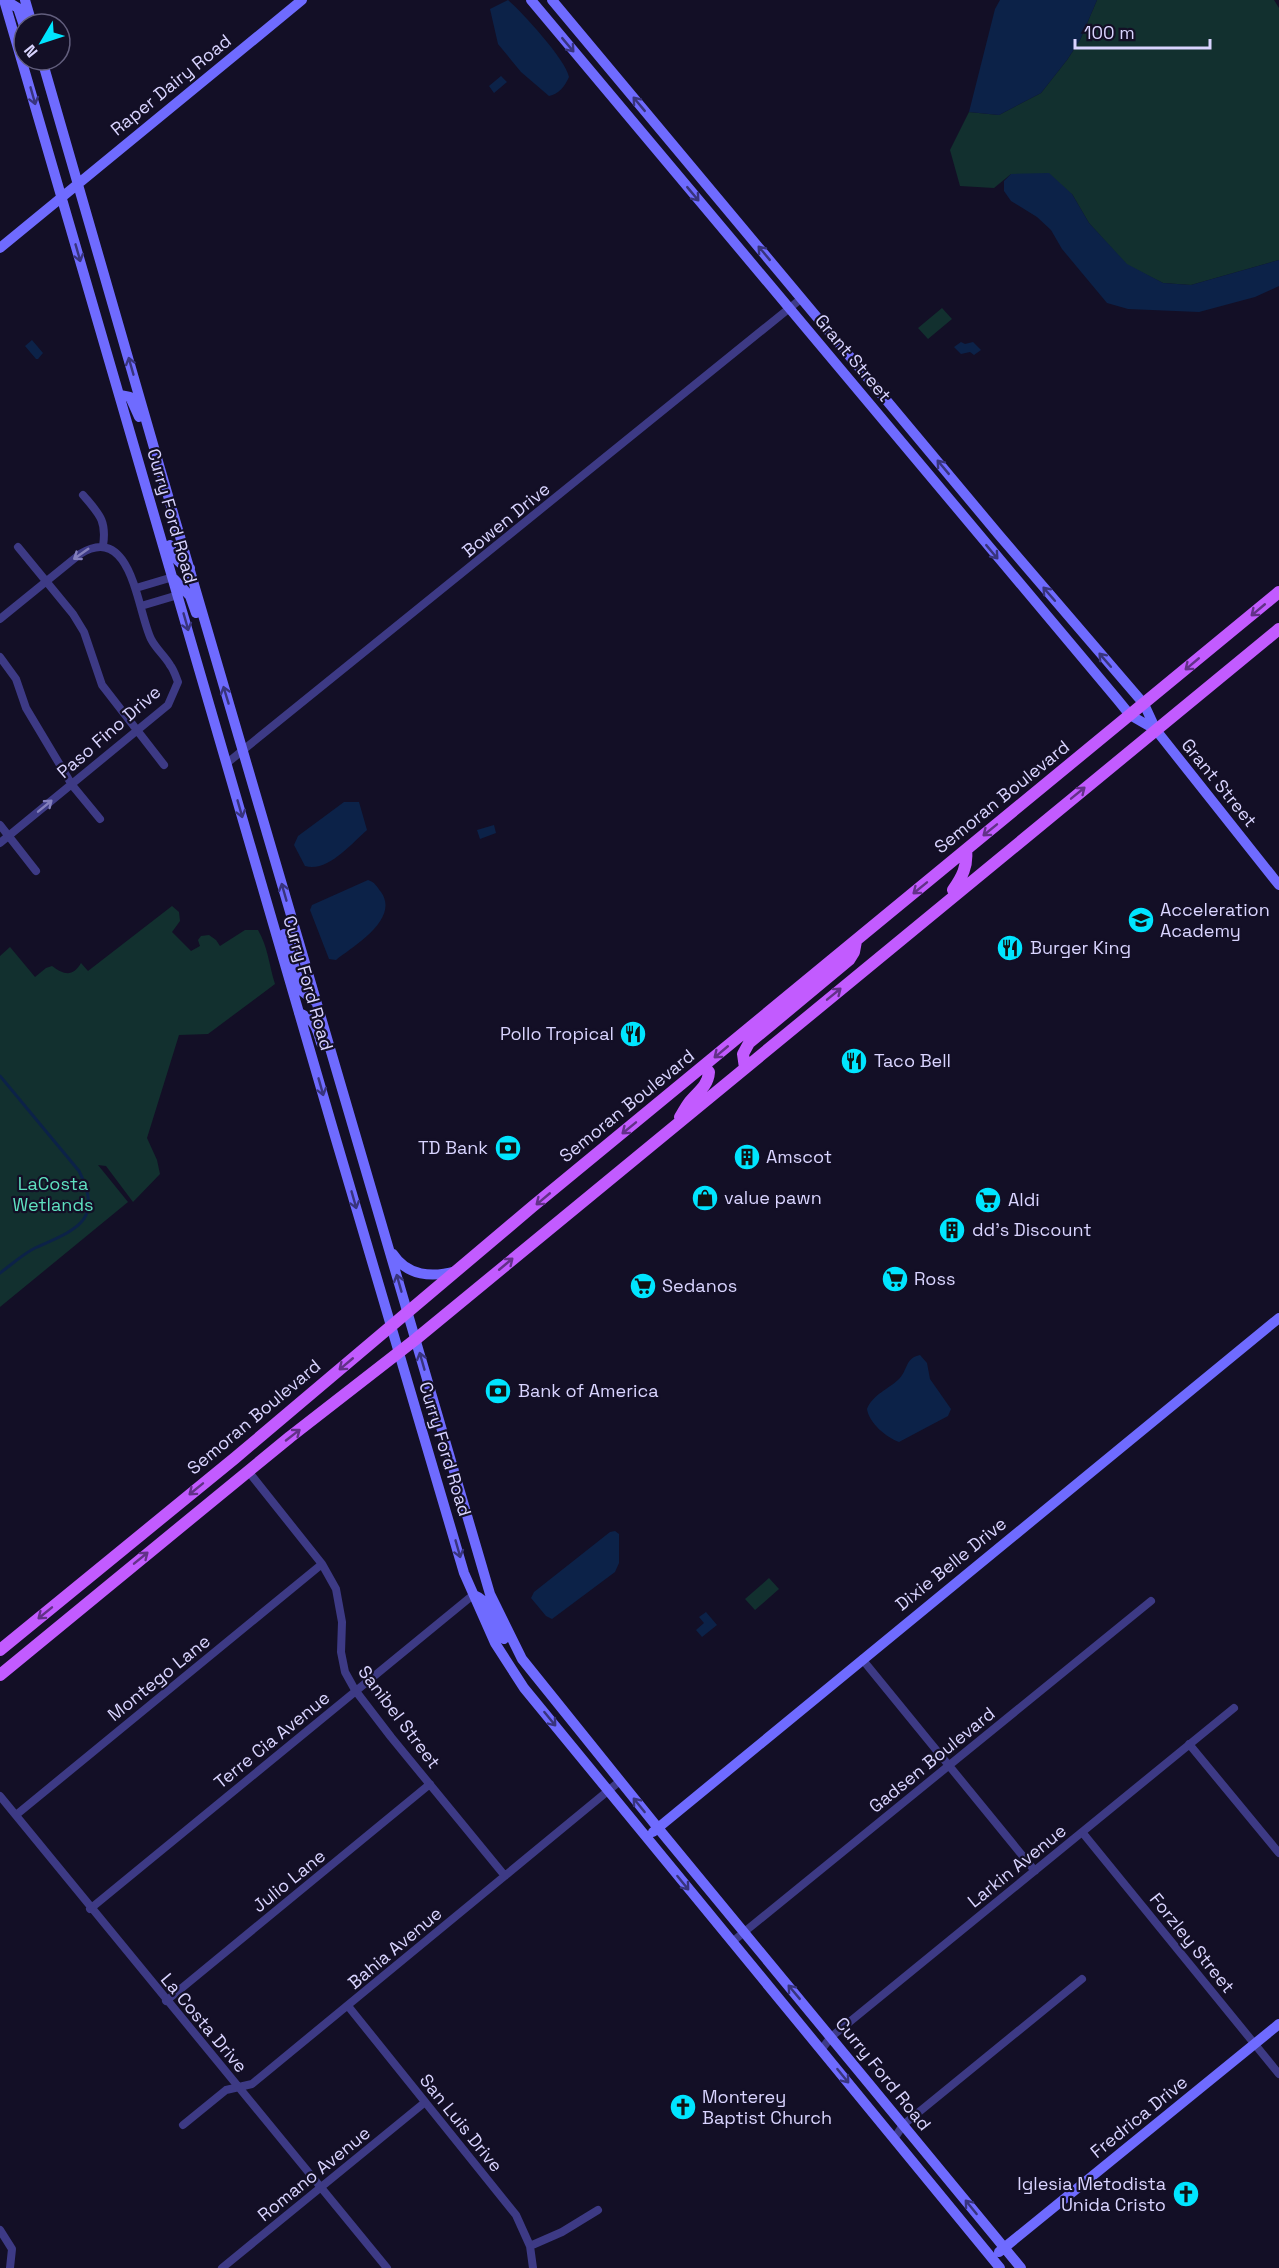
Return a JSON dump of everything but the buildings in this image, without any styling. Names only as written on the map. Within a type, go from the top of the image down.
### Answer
[{"type":"main road","points":[[5,0],[18,8],[19,12]]},
{"type":"main road","name":"Curry Ford Road","points":[[5,0],[391,1327],[464,1573],[473,1595],[495,1643],[524,1688],[1000,2268]]},
{"type":"main road","name":"Raper Dairy Road","points":[[0,248],[302,0]]},
{"type":"main road","name":"Grant Street","points":[[531,0],[1130,715],[1156,730]]},
{"type":"main road","name":"Grant Street","points":[[552,0],[1036,579],[1144,704],[1156,730],[1279,885]]},
{"type":"main road","points":[[41,72],[56,107]]},
{"type":"main road","name":"Curry Ford Road","points":[[46,72],[219,672],[416,1339],[479,1563],[490,1594],[522,1659],[658,1828],[1021,2268]]},
{"type":"main road","points":[[120,395],[130,397],[134,403],[159,465]]},
{"type":"main road","points":[[134,443],[156,495],[173,556],[179,563],[190,568]]},
{"type":"main road","points":[[173,577],[190,596],[202,634],[219,672]]},
{"type":"main road","name":"Semoran Boulevard","points":[[0,1650],[235,1458],[456,1271],[1279,592]]},
{"type":"main road","name":"Semoran Boulevard","points":[[0,1675],[248,1471],[399,1353],[1279,628]]},
{"type":"main road","points":[[946,902],[962,877],[967,860],[966,850]]},
{"type":"main road","points":[[268,905],[284,932],[302,991],[316,1002]]},
{"type":"main road","points":[[745,1068],[743,1054],[749,1043],[849,960],[854,952],[856,941]]},
{"type":"main road","points":[[299,1013],[309,1017],[315,1023],[340,1105],[351,1121]]},
{"type":"main road","points":[[677,1124],[687,1104],[698,1094],[708,1078],[709,1072],[704,1066]]},
{"type":"main road","points":[[389,1248],[397,1261],[417,1273],[427,1276],[456,1271]]},
{"type":"main road","name":"Dixie Belle Drive","points":[[646,1838],[1279,1318]]},
{"type":"main road","points":[[473,1595],[481,1598],[508,1647],[522,1659]]},
{"type":"main road","name":"Fredrica Drive","points":[[992,2258],[1279,2024]]},
{"type":"street","points":[[718,224],[726,208]]},
{"type":"street","points":[[718,224],[734,218]]},
{"type":"street","name":"Bowen Drive","points":[[227,764],[802,298]]},
{"type":"street","points":[[861,394],[873,384]]},
{"type":"street","points":[[876,412],[888,402]]},
{"type":"street","points":[[0,619],[80,554],[90,548],[103,546],[106,531],[104,524],[83,495]]},
{"type":"street","points":[[954,507],[967,496]]},
{"type":"street","name":"Paso Fino Drive","points":[[0,843],[168,705],[178,682],[171,666],[152,641],[128,566],[116,553],[103,546]]},
{"type":"street","points":[[18,547],[73,614],[84,632],[102,685],[164,765]]},
{"type":"street","points":[[136,588],[173,577]]},
{"type":"street","points":[[1023,590],[1036,579]]},
{"type":"street","points":[[141,606],[178,595]]},
{"type":"street","points":[[0,657],[16,679],[26,708],[72,785],[100,819]]},
{"type":"street","points":[[0,825],[36,871]]},
{"type":"street","name":"Sanibel Street","points":[[248,1471],[322,1564],[336,1589],[342,1622],[343,1662],[345,1672],[355,1690],[505,1876]]},
{"type":"street","name":"Montego Lane","points":[[16,1815],[322,1564]]},
{"type":"street","name":"Terre Cia Avenue","points":[[90,1909],[473,1595]]},
{"type":"street","name":"Gadsen Boulevard","points":[[732,1942],[1151,1601]]},
{"type":"street","points":[[862,1659],[1035,1871]]},
{"type":"street","name":"Larkin Avenue","points":[[821,2050],[831,2037],[1234,1708]]},
{"type":"street","points":[[1190,1744],[1279,1853]]},
{"type":"street","name":"Bahia Avenue","points":[[183,2125],[226,2090],[252,2084],[621,1781]]},
{"type":"street","name":"Julio Lane","points":[[166,2001],[430,1784]]},
{"type":"street","name":"La Costa Drive","points":[[0,1796],[90,1909],[387,2268]]},
{"type":"street","name":"Forzley Street","points":[[1082,1832],[1279,2074]]},
{"type":"street","points":[[707,1911],[719,1901]]},
{"type":"street","points":[[894,2139],[903,2125],[1082,1979]]},
{"type":"street","name":"San Luis Drive","points":[[348,2006],[516,2215],[530,2246],[533,2268]]},
{"type":"street","name":"Romano Avenue","points":[[222,2268],[424,2103]]},
{"type":"street","points":[[530,2246],[561,2232],[598,2210]]},
{"type":"street","points":[[0,2230],[12,2249],[10,2268]]},
{"type":"green space","points":[[1097,0],[1274,0],[1279,8],[1279,260],[1191,285],[1163,283],[1127,265],[1089,223],[1072,194],[1011,174],[994,188],[960,186],[950,150],[969,112],[999,115],[1041,93],[1080,40]]},
{"type":"green space","points":[[942,308],[952,319],[928,339],[918,328]]},
{"type":"green space","name":"LaCosta Wetlands","points":[[172,906],[179,912],[180,921],[172,932],[191,951],[200,946],[198,940],[201,936],[209,935],[220,946],[245,930],[258,930],[275,984],[208,1034],[179,1035],[147,1138],[157,1160],[160,1174],[133,1202],[106,1166],[98,1165],[128,1202],[0,1307],[0,956],[10,947],[35,977],[52,966],[68,973],[75,971],[81,963],[88,971]]},
{"type":"green space","points":[[769,1578],[779,1589],[755,1610],[745,1599]]},
{"type":"water","points":[[508,0],[543,37],[566,69],[569,77],[556,93],[549,96],[521,72],[498,44],[490,9]]},
{"type":"water","points":[[1000,0],[1097,0],[1080,40],[1041,93],[999,115],[969,112],[995,9]]},
{"type":"water","points":[[501,76],[507,82],[494,93],[489,86]]},
{"type":"water","points":[[1049,173],[1072,194],[1089,223],[1127,264],[1163,283],[1191,285],[1279,260],[1279,286],[1255,297],[1199,312],[1128,309],[1107,303],[1062,249],[1051,230],[1037,217],[1011,201],[1004,191],[1004,181],[1011,174]]},
{"type":"water","points":[[32,340],[43,353],[38,359],[25,346]]},
{"type":"water","points":[[961,342],[965,344],[973,342],[981,350],[974,355],[970,352],[961,354],[954,347]]},
{"type":"water","points":[[344,802],[359,802],[367,830],[330,861],[313,867],[305,866],[294,845],[298,836]]},
{"type":"water","points":[[494,825],[496,833],[480,839],[477,830]]},
{"type":"water","points":[[368,880],[381,892],[385,902],[385,912],[380,922],[363,939],[336,960],[329,959],[310,910],[312,905]]},
{"type":"water","points":[[920,1355],[927,1363],[930,1379],[951,1409],[948,1416],[899,1442],[879,1429],[867,1409],[877,1396],[902,1376],[909,1362]]},
{"type":"water","points":[[615,1531],[619,1534],[619,1563],[615,1572],[552,1619],[546,1616],[531,1598],[534,1592],[610,1532]]},
{"type":"water","points":[[706,1612],[717,1625],[702,1637],[696,1630],[704,1623],[699,1617]]},
{"type":"waterway","points":[[0,1076],[79,1171],[89,1202],[82,1222],[73,1229],[31,1250],[0,1273]]},
{"type":"place","name":"Acceleration Academy","points":[[1141,920]]},
{"type":"place","name":"Burger King","points":[[1010,948]]},
{"type":"place","name":"Pollo Tropical","points":[[633,1034]]},
{"type":"place","name":"Taco Bell","points":[[854,1061]]},
{"type":"place","name":"TD Bank","points":[[508,1148]]},
{"type":"place","name":"Amscot","points":[[747,1157]]},
{"type":"place","name":"value pawn","points":[[705,1198]]},
{"type":"place","name":"Aldi","points":[[988,1200]]},
{"type":"place","name":"dd's Discount","points":[[952,1230]]},
{"type":"place","name":"Ross","points":[[895,1279]]},
{"type":"place","name":"Sedanos","points":[[643,1286]]},
{"type":"place","name":"Bank of America","points":[[498,1391]]},
{"type":"place","name":"Monterey Baptist Church","points":[[683,2107]]},
{"type":"place","name":"Iglesia Metodista Unida Cristo","points":[[1186,2194]]}]
